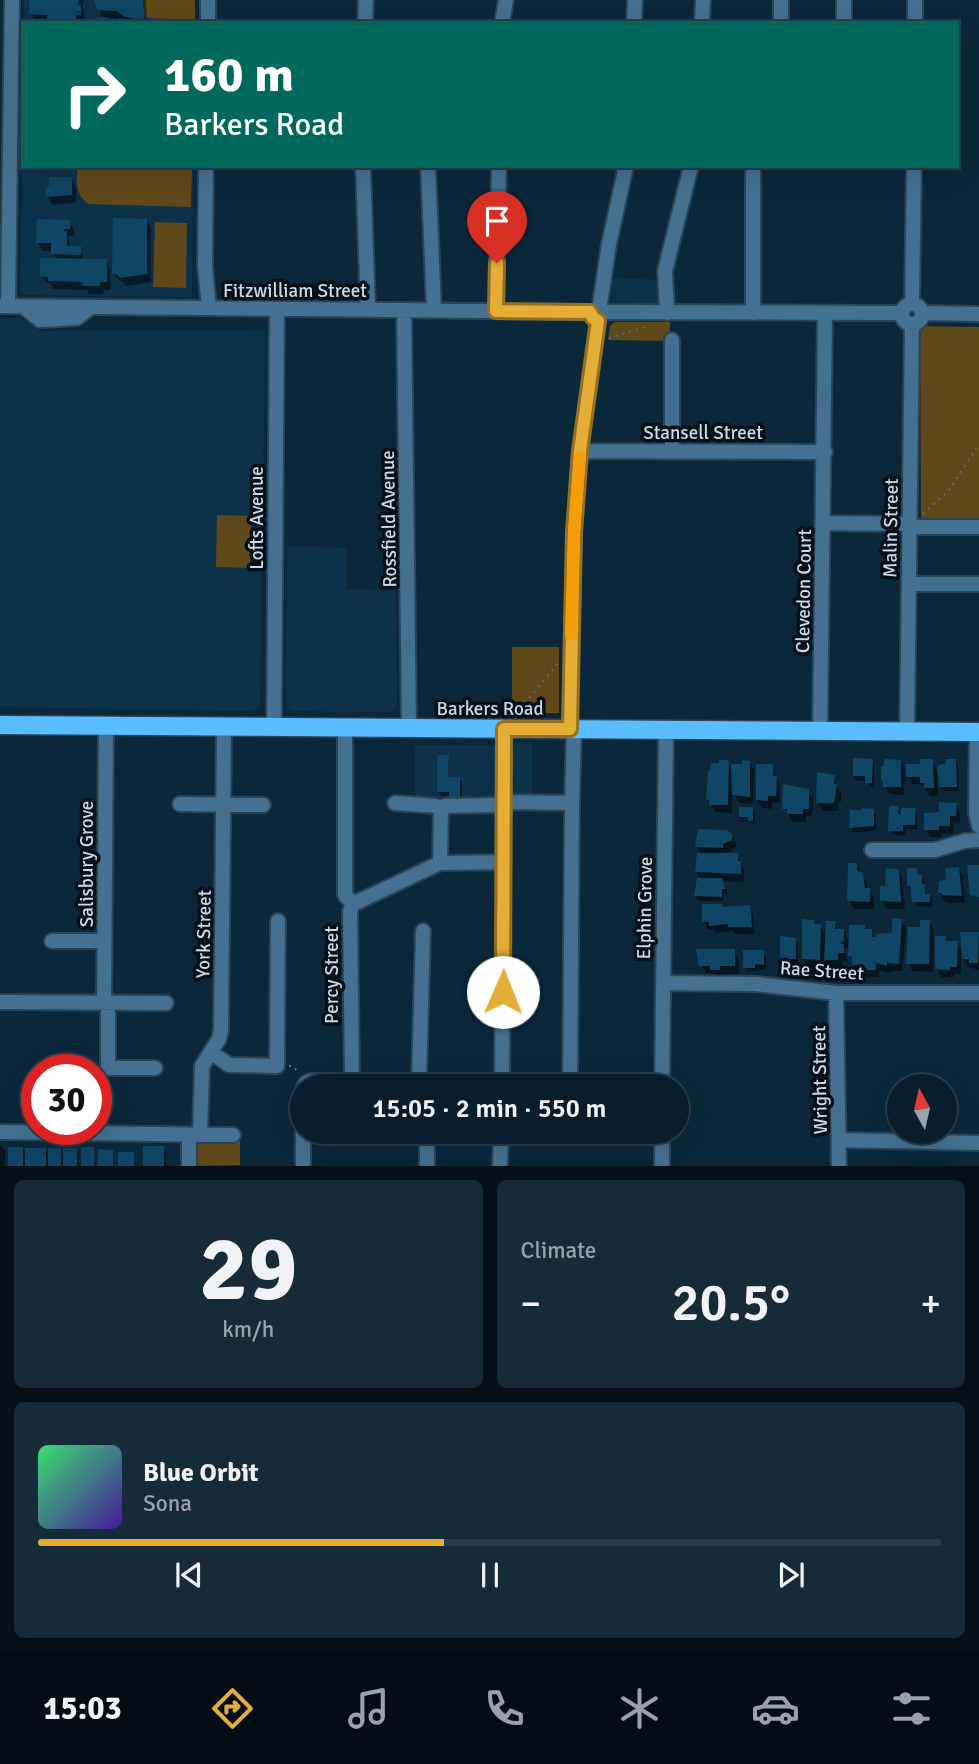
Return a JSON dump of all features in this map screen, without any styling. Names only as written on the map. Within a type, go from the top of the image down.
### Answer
[{"type":"main road","name":"Barkers Road","points":[[0,725],[978,732]]},
{"type":"street","points":[[4,306],[12,0]]},
{"type":"street","points":[[208,0],[208,21]]},
{"type":"street","points":[[365,21],[366,0]]},
{"type":"street","points":[[502,21],[506,0]]},
{"type":"street","points":[[634,21],[635,0]]},
{"type":"street","points":[[702,21],[703,0]]},
{"type":"street","points":[[781,0],[781,21]]},
{"type":"street","points":[[844,0],[844,21]]},
{"type":"street","points":[[915,0],[915,21]]},
{"type":"street","points":[[204,308],[206,168]]},
{"type":"street","points":[[363,168],[368,309]]},
{"type":"street","points":[[428,168],[434,310]]},
{"type":"street","points":[[496,311],[499,168]]},
{"type":"street","points":[[570,1074],[571,648],[574,532],[580,451],[599,312],[609,244],[626,168]]},
{"type":"street","points":[[667,313],[665,271],[691,168]]},
{"type":"street","points":[[753,168],[753,313]]},
{"type":"street","name":"Malin Street","points":[[907,732],[914,168]]},
{"type":"street","name":"Fitzwilliam Street","points":[[4,306],[979,314]]},
{"type":"street","name":"Lofts Avenue","points":[[274,727],[277,309]]},
{"type":"street","name":"Rossfield Avenue","points":[[404,310],[409,728]]},
{"type":"street","name":"Clevedon Court","points":[[820,731],[825,313]]},
{"type":"street","points":[[672,451],[673,340]]},
{"type":"street","name":"Stansell Street","points":[[580,451],[825,452]]},
{"type":"street","points":[[823,523],[979,527]]},
{"type":"street","points":[[909,584],[979,584]]},
{"type":"street","name":"Salisbury Grove","points":[[106,726],[104,941],[108,1068],[155,1068]]},
{"type":"street","name":"York Street","points":[[189,1166],[202,1066],[219,1039],[221,1026],[224,727]]},
{"type":"street","points":[[345,728],[345,895],[353,904]]},
{"type":"street","points":[[502,1074],[504,729]]},
{"type":"street","name":"Elphin Grove","points":[[662,1074],[666,730]]},
{"type":"street","points":[[954,845],[967,834],[977,819],[978,732]]},
{"type":"street","points":[[395,803],[436,806],[441,810]]},
{"type":"street","points":[[440,863],[441,810],[445,806],[572,803]]},
{"type":"street","points":[[180,804],[263,805]]},
{"type":"street","points":[[872,850],[935,850],[979,840]]},
{"type":"street","name":"Percy Street","points":[[352,1074],[350,911],[353,904],[440,863],[503,862]]},
{"type":"street","points":[[211,1052],[228,1064],[277,1066],[278,921]]},
{"type":"street","points":[[423,931],[423,1074]]},
{"type":"street","points":[[52,941],[104,941]]},
{"type":"street","name":"Rae Street","points":[[663,983],[756,984],[836,993],[979,993]]},
{"type":"street","name":"Wright Street","points":[[836,993],[839,1166]]},
{"type":"street","points":[[0,1002],[166,1003]]},
{"type":"street","points":[[0,1132],[233,1135]]},
{"type":"street","points":[[839,1140],[979,1143]]},
{"type":"street","points":[[303,1144],[303,1166]]},
{"type":"street","points":[[427,1144],[427,1166]]},
{"type":"street","points":[[500,1166],[501,1144]]},
{"type":"street","points":[[662,1144],[662,1166]]},
{"type":"path","points":[[608,338],[647,326]]},
{"type":"path","points":[[909,525],[949,490],[979,444]]},
{"type":"path","points":[[504,729],[571,648]]},
{"type":"path","points":[[277,1066],[293,1066],[298,1074]]},
{"type":"shaded area","points":[[24,0],[195,0],[195,21],[24,21]]},
{"type":"shaded area","points":[[143,0],[195,0],[195,20],[145,18]]},
{"type":"shaded area","points":[[22,168],[193,168],[190,297],[26,295],[20,291]]},
{"type":"shaded area","points":[[78,168],[192,168],[191,207],[88,204],[79,192]]},
{"type":"shaded area","points":[[155,222],[187,223],[186,288],[153,287]]},
{"type":"shaded area","points":[[613,278],[664,280],[664,305],[611,303]]},
{"type":"shaded area","points":[[0,318],[21,318],[41,331],[265,330],[260,704],[254,711],[0,707]]},
{"type":"shaded area","points":[[615,322],[670,322],[670,341],[608,340],[610,326]]},
{"type":"shaded area","points":[[920,326],[979,327],[979,523],[921,523]]},
{"type":"shaded area","points":[[217,515],[251,516],[250,568],[216,567]]},
{"type":"shaded area","points":[[287,546],[346,548],[346,589],[396,591],[397,707],[391,712],[291,711],[286,705]]},
{"type":"shaded area","points":[[512,647],[559,647],[559,713],[512,713]]},
{"type":"shaded area","points":[[532,742],[532,800],[415,801],[415,745]]},
{"type":"shaded area","points":[[197,1141],[240,1141],[240,1165],[197,1166]]},
{"type":"building","points":[[29,0],[78,0],[78,5],[81,4],[81,15],[76,15],[76,21],[47,21],[47,15],[29,14]]},
{"type":"building","points":[[94,0],[143,0],[145,20],[124,17],[117,11],[97,10]]},
{"type":"building","points":[[107,17],[107,20],[120,21],[94,21],[94,18]]},
{"type":"building","points":[[49,177],[72,177],[72,195],[46,197]]},
{"type":"building","points":[[113,218],[147,219],[147,274],[120,278],[112,274]]},
{"type":"building","points":[[37,219],[70,220],[70,229],[64,229],[64,232],[67,231],[67,246],[81,246],[81,255],[51,254],[51,243],[36,243]]},
{"type":"building","points":[[40,258],[107,259],[107,282],[100,282],[100,286],[83,286],[82,282],[48,281],[48,277],[40,276]]},
{"type":"building","points":[[437,755],[449,755],[448,777],[460,777],[460,797],[449,797],[449,792],[437,792]]},
{"type":"building","points":[[853,758],[873,759],[872,783],[865,783],[865,776],[853,776]]},
{"type":"building","points":[[884,759],[901,760],[901,787],[883,787],[881,766],[884,766]]},
{"type":"building","points":[[920,759],[933,759],[934,788],[924,788],[920,777],[906,777],[906,764],[920,764]]},
{"type":"building","points":[[946,759],[956,759],[957,787],[939,787],[937,766],[946,763]]},
{"type":"building","points":[[719,760],[728,760],[729,763],[728,805],[709,805],[709,800],[706,800],[708,771],[711,763],[719,763]]},
{"type":"building","points":[[742,760],[750,761],[750,797],[732,795],[731,764],[742,764]]},
{"type":"building","points":[[756,764],[773,764],[773,776],[777,776],[776,796],[768,796],[768,801],[756,800]]},
{"type":"building","points":[[817,772],[835,775],[834,784],[837,784],[834,803],[816,803]]},
{"type":"building","points":[[783,784],[809,789],[809,809],[803,809],[803,814],[787,814],[787,809],[782,809]]},
{"type":"building","points":[[939,802],[957,803],[956,816],[950,816],[950,826],[939,826],[939,830],[924,830],[924,813],[939,812]]},
{"type":"building","points":[[889,806],[898,806],[898,814],[901,814],[901,808],[916,808],[915,825],[903,825],[903,831],[888,831]]},
{"type":"building","points":[[739,807],[753,807],[753,821],[748,821],[748,817],[739,817]]},
{"type":"building","points":[[874,809],[874,826],[849,828],[850,810]]},
{"type":"building","points":[[698,829],[727,830],[732,834],[732,840],[723,844],[723,848],[695,847]]},
{"type":"building","points":[[697,853],[738,853],[741,874],[695,872]]},
{"type":"building","points":[[848,863],[857,863],[857,870],[863,873],[865,888],[870,888],[870,902],[847,901]]},
{"type":"building","points":[[967,865],[979,865],[979,897],[970,895]]},
{"type":"building","points":[[959,867],[962,896],[938,893],[939,881],[946,880],[945,868]]},
{"type":"building","points":[[886,868],[899,869],[901,902],[880,901],[880,886],[885,886]]},
{"type":"building","points":[[907,868],[917,868],[917,874],[922,875],[922,884],[925,884],[925,894],[930,894],[930,902],[912,902],[910,886],[907,886]]},
{"type":"building","points":[[697,878],[722,878],[725,889],[722,889],[722,897],[694,896]]},
{"type":"building","points":[[702,904],[722,904],[722,907],[750,905],[752,927],[728,927],[728,924],[709,926],[709,922],[702,922]]},
{"type":"building","points":[[892,918],[902,919],[899,964],[887,963],[887,966],[876,963],[876,970],[860,970],[860,965],[852,965],[852,956],[848,956],[849,925],[865,925],[865,929],[872,929],[872,937],[876,937],[876,934],[892,933]]},
{"type":"building","points":[[802,919],[821,924],[820,960],[802,959]]},
{"type":"building","points":[[920,920],[930,920],[929,964],[906,964],[908,927],[920,927]]},
{"type":"building","points":[[826,921],[836,921],[835,929],[844,929],[844,941],[841,944],[844,944],[844,953],[838,953],[838,960],[824,960]]},
{"type":"building","points":[[960,932],[979,932],[978,963],[969,963],[969,959],[962,959]]},
{"type":"building","points":[[780,936],[796,938],[796,959],[780,959]]},
{"type":"building","points":[[935,936],[946,936],[946,941],[958,941],[957,967],[950,967],[950,970],[935,969]]},
{"type":"building","points":[[696,949],[735,949],[735,966],[720,966],[720,970],[710,970],[710,966],[699,966]]},
{"type":"building","points":[[743,950],[764,950],[764,965],[755,964],[755,968],[743,968]]},
{"type":"building","points":[[143,1146],[164,1146],[164,1166],[143,1166]]},
{"type":"building","points":[[8,1147],[23,1147],[23,1166],[8,1166]]},
{"type":"building","points":[[81,1147],[94,1147],[94,1166],[81,1166]]},
{"type":"building","points":[[25,1148],[46,1148],[46,1166],[25,1166]]},
{"type":"building","points":[[48,1148],[61,1148],[61,1166],[48,1166]]},
{"type":"building","points":[[63,1148],[77,1148],[77,1166],[63,1166]]},
{"type":"building","points":[[98,1149],[113,1150],[113,1166],[97,1166]]},
{"type":"building","points":[[118,1152],[134,1152],[134,1166],[118,1166]]},
{"type":"slow traffic","points":[[571,635],[574,532],[580,457]]},
{"type":"route","points":[[497,263],[496,311],[590,312],[598,321],[580,451],[574,532],[570,729],[504,729],[503,992]]}]
